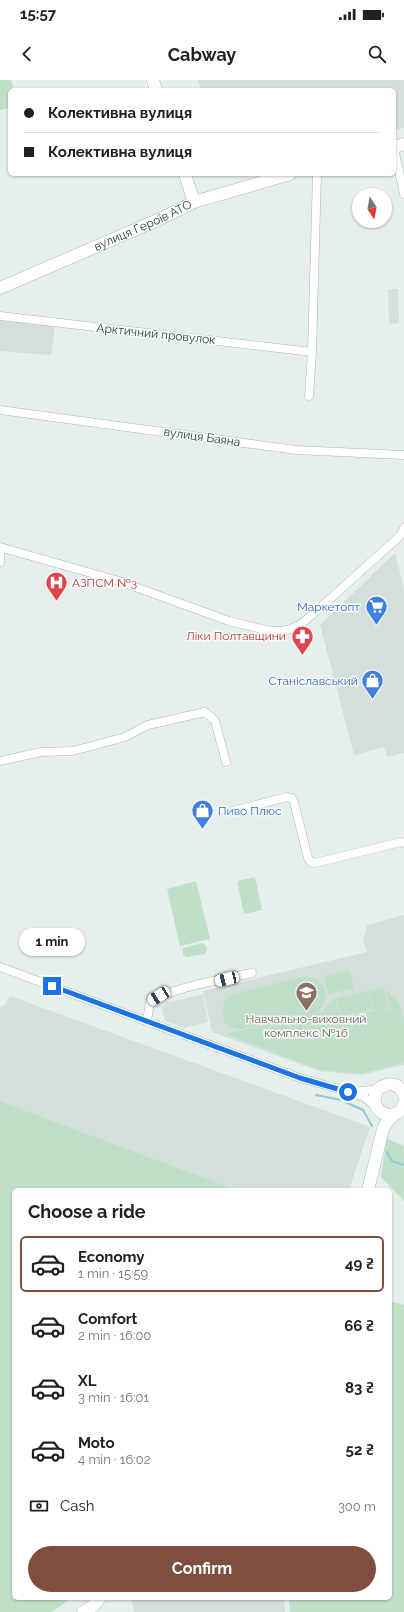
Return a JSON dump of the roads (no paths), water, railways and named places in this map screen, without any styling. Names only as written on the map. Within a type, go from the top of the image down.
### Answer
[{"type":"street","points":[[396,155],[404,194]]},
{"type":"street","points":[[186,176],[194,202]]},
{"type":"street","name":"вулиця Героїв АТО","points":[[0,288],[160,219],[194,202],[283,176]]},
{"type":"street","points":[[309,396],[312,352],[316,176]]},
{"type":"street","name":"Арктичний провулок","points":[[0,316],[312,352]]},
{"type":"street","name":"вулиця Баяна","points":[[0,410],[296,450],[404,455]]},
{"type":"street","points":[[0,562],[0,547],[118,582],[230,621],[270,631],[281,631],[301,624],[403,532]]},
{"type":"street","points":[[0,761],[41,752],[73,751],[125,737],[148,725],[205,712],[215,721],[226,762]]},
{"type":"street","points":[[232,812],[287,797],[292,798],[308,858],[311,862],[315,863],[404,842]]},
{"type":"street","points":[[0,968],[300,1078],[364,1097],[387,1114],[396,1113]]},
{"type":"street","points":[[147,1021],[150,1002],[159,996],[189,987],[252,973]]},
{"type":"street","points":[[348,1092],[362,1092],[378,1089],[386,1084],[400,1084],[404,1095]]},
{"type":"street","points":[[378,1089],[374,1100],[383,1129]]},
{"type":"street","points":[[368,1188],[383,1129],[387,1122],[400,1110],[404,1103]]},
{"type":"street","points":[[83,1612],[93,1606],[98,1600]]},
{"type":"waterway","points":[[316,1095],[341,1100],[363,1110],[372,1126]]},
{"type":"waterway","points":[[387,1152],[392,1161],[404,1165]]},
{"type":"place","name":"АЗПСМ №3","points":[[56,602]]},
{"type":"place","name":"Маркетопт","points":[[376,626]]},
{"type":"place","name":"Ліки Полтавщини","points":[[302,656]]},
{"type":"place","name":"Станіславський","points":[[373,700]]},
{"type":"place","name":"Пиво Плюс","points":[[203,830]]},
{"type":"place","name":"Навчально-виховний комплекс №16","points":[[306,1012]]}]
